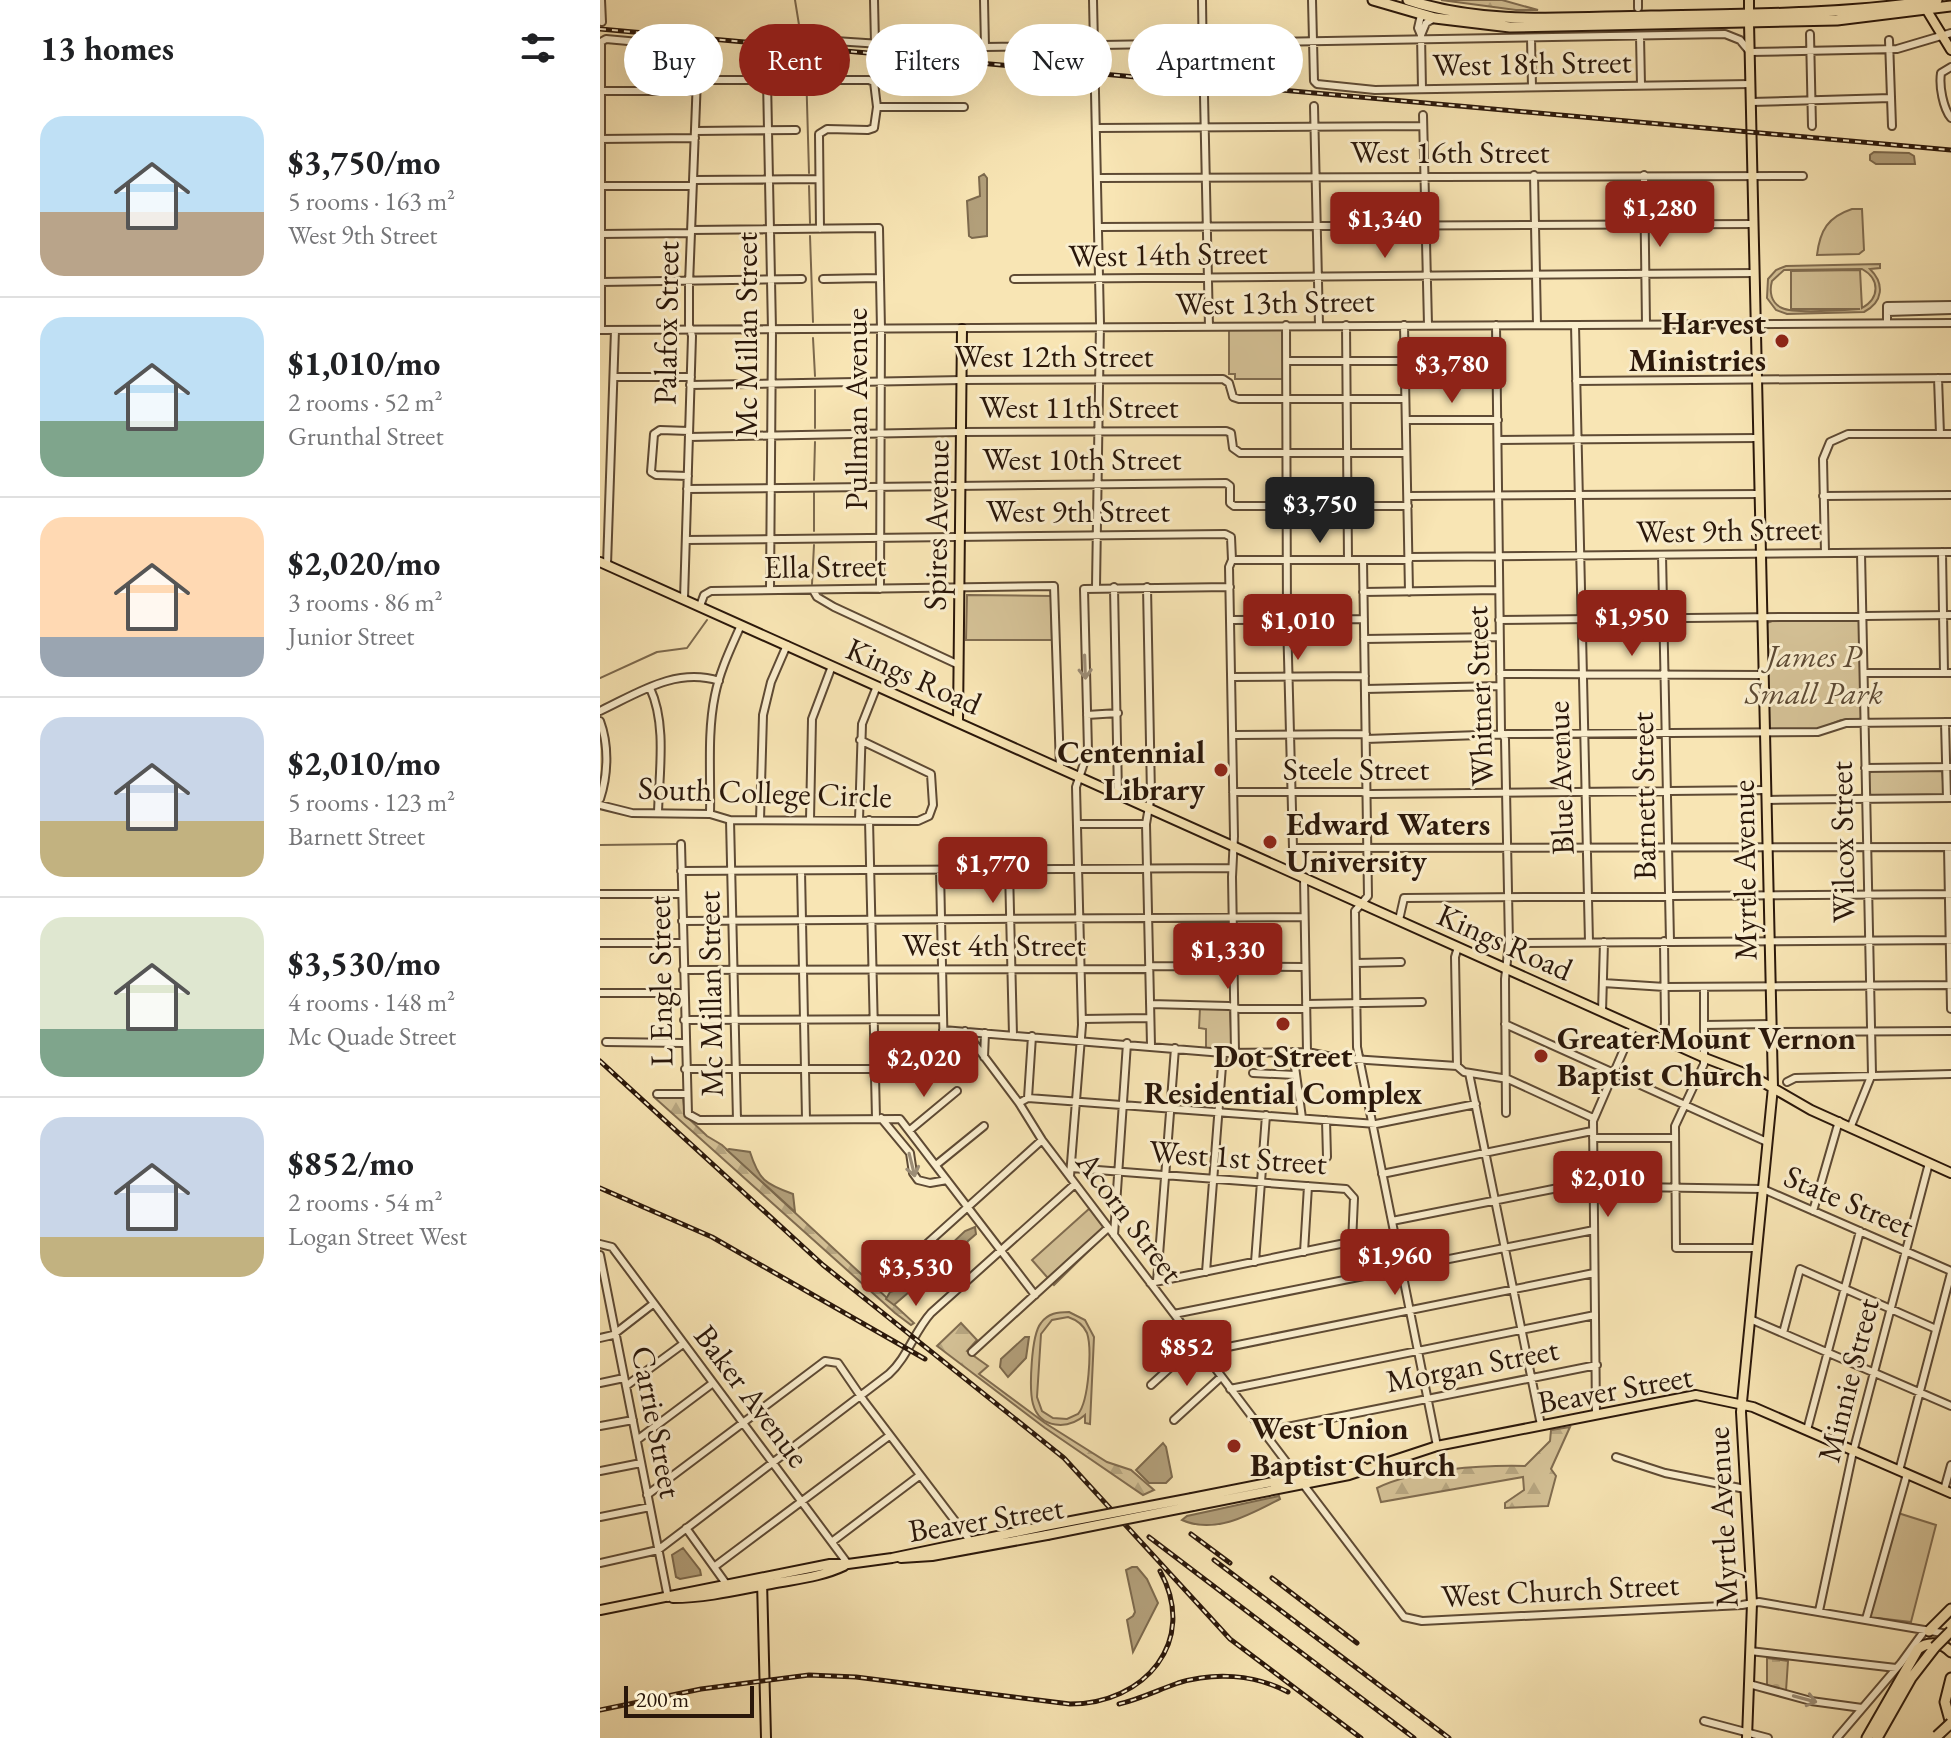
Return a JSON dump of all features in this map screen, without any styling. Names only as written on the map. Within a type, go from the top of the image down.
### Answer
[{"type":"highway","points":[[1373,0],[1386,5],[1422,7],[1435,18],[1510,27],[1851,12],[1937,0]]},
{"type":"highway","points":[[1408,0],[1429,12],[1526,18],[1749,18]]},
{"type":"highway","points":[[1923,4],[1951,6]]},
{"type":"highway","points":[[1927,1630],[1951,1609]]},
{"type":"highway","points":[[1877,1738],[1903,1691],[1935,1647],[1951,1634]]},
{"type":"highway","points":[[1867,1738],[1916,1651],[1932,1643],[1945,1646],[1951,1652]]},
{"type":"highway","points":[[1951,1678],[1945,1702],[1951,1723]]},
{"type":"highway","points":[[1884,1738],[1903,1691]]},
{"type":"highway","points":[[1936,1737],[1951,1723],[1951,1698]]},
{"type":"main road","name":"Myrtle Avenue","points":[[1747,1735],[1752,1603],[1742,1403],[1773,1087],[1749,0]]},
{"type":"main road","points":[[1923,4],[1946,34],[1951,50]]},
{"type":"main road","name":"Spires Avenue","points":[[958,722],[962,329]]},
{"type":"main road","name":"Kings Road","points":[[604,564],[1662,1039],[1749,1075],[1801,1105],[1951,1173]]},
{"type":"main road","name":"Beaver Street","points":[[600,1610],[762,1581],[830,1564],[892,1558],[1299,1481],[1349,1475],[1437,1446],[1696,1395],[1742,1403],[1948,1492]]},
{"type":"main road","points":[[762,1581],[766,1738]]},
{"type":"street","points":[[601,0],[602,22]]},
{"type":"street","points":[[874,0],[875,24]]},
{"type":"street","points":[[984,0],[985,24]]},
{"type":"street","points":[[1093,0],[1094,24]]},
{"type":"street","points":[[1202,0],[1203,24]]},
{"type":"street","points":[[1312,0],[1313,41]]},
{"type":"street","points":[[1422,7],[1418,28],[1421,37],[1422,89]]},
{"type":"street","points":[[1421,37],[1426,23],[1435,18]]},
{"type":"street","points":[[1303,41],[1725,34],[1740,40],[1750,52],[1889,50],[1914,46],[1946,34]]},
{"type":"street","points":[[1810,34],[1812,126]]},
{"type":"street","points":[[1640,36],[1641,85]]},
{"type":"street","points":[[1531,38],[1532,87]]},
{"type":"street","name":"Palafox Street","points":[[600,91],[600,44],[602,40],[624,42]]},
{"type":"street","points":[[1889,40],[1892,126]]},
{"type":"street","name":"West 18th Street","points":[[1313,41],[1315,83],[1375,90],[1751,84]]},
{"type":"street","points":[[1951,67],[1941,73],[1940,80],[1951,118]]},
{"type":"street","points":[[601,234],[820,229],[820,132],[874,128],[877,107],[874,82],[850,81]]},
{"type":"street","points":[[601,330],[600,91],[624,91]]},
{"type":"street","name":"Palafox Street","points":[[684,599],[696,96]]},
{"type":"street","name":"Mc Millan Street","points":[[767,96],[772,330],[770,590]]},
{"type":"street","points":[[1095,96],[1099,277],[1096,587]]},
{"type":"street","points":[[1204,96],[1209,327]]},
{"type":"street","points":[[1751,102],[1891,98]]},
{"type":"street","points":[[1314,106],[1319,325]]},
{"type":"street","points":[[877,107],[964,107]]},
{"type":"street","points":[[1423,115],[1428,325]]},
{"type":"street","points":[[1096,128],[1423,126]]},
{"type":"street","points":[[600,139],[796,130]]},
{"type":"street","points":[[1534,175],[1537,325]]},
{"type":"street","points":[[1644,175],[1646,324]]},
{"type":"street","name":"West 16th Street","points":[[1097,178],[1803,176]]},
{"type":"street","points":[[601,186],[819,179]]},
{"type":"street","points":[[1098,227],[1754,224]]},
{"type":"street","name":"Pullman Avenue","points":[[820,229],[879,228],[880,589]]},
{"type":"street","name":"West 14th Street","points":[[1014,279],[1755,273]]},
{"type":"street","points":[[823,279],[880,278]]},
{"type":"street","points":[[601,282],[802,279]]},
{"type":"street","points":[[1887,323],[1887,306],[1951,307]]},
{"type":"street","name":"West 13th Street","points":[[601,330],[1951,323]]},
{"type":"street","points":[[1286,325],[1287,619],[1293,848],[1950,847],[1951,1009]]},
{"type":"street","points":[[1346,325],[1348,560]]},
{"type":"street","points":[[1404,325],[1409,592]]},
{"type":"street","name":"Whitner Street","points":[[1496,325],[1500,686],[1508,848],[1506,1113]]},
{"type":"street","name":"Blue Avenue","points":[[1575,325],[1589,942]]},
{"type":"street","points":[[604,564],[615,330]]},
{"type":"street","points":[[1287,361],[1405,361]]},
{"type":"street","points":[[614,377],[691,377]]},
{"type":"street","points":[[1938,378],[1940,434]]},
{"type":"street","points":[[1576,381],[1951,378]]},
{"type":"street","name":"West 12th Street","points":[[690,385],[1223,379],[1229,383],[1231,394],[1236,398],[1405,399]]},
{"type":"street","points":[[1406,420],[1498,420]]},
{"type":"street","name":"West 11th Street","points":[[688,476],[656,475],[651,472],[654,434],[660,430],[689,434],[771,435],[1226,431],[1231,433],[1233,448],[1240,453],[1406,453]]},
{"type":"street","points":[[1825,553],[1823,459],[1828,444],[1848,434],[1951,434]]},
{"type":"street","points":[[1498,440],[1758,438]]},
{"type":"street","name":"West 10th Street","points":[[687,489],[1226,483],[1230,486],[1232,506],[1408,506]]},
{"type":"street","points":[[1408,496],[1760,494]]},
{"type":"street","points":[[1823,496],[1951,495]]},
{"type":"street","name":"West 9th Street","points":[[686,540],[1225,534],[1231,537],[1232,560],[1951,552]]},
{"type":"street","points":[[1864,673],[1947,673],[1942,552]]},
{"type":"street","name":"Wilcox Street","points":[[1851,1126],[1871,1077],[1861,553]]},
{"type":"street","name":"Barnett Street","points":[[1662,555],[1669,896],[1662,1039]]},
{"type":"street","points":[[1232,560],[1229,567],[1235,1052]]},
{"type":"street","points":[[1363,560],[1368,896],[1355,911],[1359,1060],[1437,1446]]},
{"type":"street","name":"Ella Street","points":[[700,606],[704,595],[711,591],[1054,586],[1060,768]]},
{"type":"street","points":[[1114,587],[1118,794]]},
{"type":"street","points":[[1147,587],[1151,795],[1146,824],[1151,1045]]},
{"type":"street","points":[[600,1563],[658,1550],[894,1370],[925,1320],[1072,1181],[1082,1019],[1076,787],[1088,751],[1084,589],[1230,587]]},
{"type":"street","points":[[813,590],[817,597],[834,607],[959,665]]},
{"type":"street","points":[[1363,592],[1499,590]]},
{"type":"street","points":[[1499,620],[1947,616]]},
{"type":"street","points":[[1231,620],[1364,619]]},
{"type":"street","points":[[710,814],[712,715],[719,681],[741,625]]},
{"type":"street","points":[[1364,639],[1499,637]]},
{"type":"street","points":[[760,820],[764,703],[787,645]]},
{"type":"street","points":[[810,820],[812,719],[832,666]]},
{"type":"street","points":[[1500,674],[1764,675]]},
{"type":"street","points":[[600,711],[677,677],[701,676],[719,681]]},
{"type":"street","points":[[1232,677],[1365,676]]},
{"type":"street","points":[[859,820],[860,740],[863,719],[877,686]]},
{"type":"street","points":[[1365,689],[1500,686]]},
{"type":"street","points":[[650,688],[657,703],[660,724],[658,813]]},
{"type":"street","points":[[1087,715],[1118,713]]},
{"type":"street","points":[[600,721],[606,741],[606,769],[600,802]]},
{"type":"street","points":[[1233,735],[1818,732],[1841,723],[1948,722],[1949,798]]},
{"type":"street","name":"South College Circle","points":[[600,802],[626,812],[710,814],[730,820],[918,821],[929,816],[933,805],[931,774],[860,740]]},
{"type":"street","points":[[1865,768],[1948,767]]},
{"type":"street","name":"Steele Street","points":[[1233,792],[1667,791],[1949,798]]},
{"type":"street","name":"Mc Millan Street","points":[[730,820],[737,1120]]},
{"type":"street","points":[[869,820],[873,1019],[879,1118],[910,1153],[914,1176],[925,1183],[945,1181]]},
{"type":"street","points":[[1077,824],[1146,824]]},
{"type":"street","name":"L Engle Street","points":[[681,844],[685,1069],[690,1116],[699,1120],[737,1120]]},
{"type":"street","points":[[681,871],[1232,868]]},
{"type":"street","points":[[685,1069],[940,1067],[944,1061],[940,870]]},
{"type":"street","points":[[1009,870],[1013,1035]]},
{"type":"street","points":[[801,871],[806,1119]]},
{"type":"street","points":[[1304,878],[1307,1052]]},
{"type":"street","points":[[600,894],[682,894]]},
{"type":"street","points":[[1399,920],[1404,898],[1950,894]]},
{"type":"street","points":[[682,921],[1304,917]]},
{"type":"street","points":[[1509,943],[1950,940]]},
{"type":"street","points":[[1602,1012],[1604,942]]},
{"type":"street","points":[[600,943],[682,943]]},
{"type":"street","points":[[1457,1066],[1455,957],[1458,947]]},
{"type":"street","points":[[1356,963],[1401,962]]},
{"type":"street","name":"West 4th Street","points":[[683,970],[1305,967]]},
{"type":"street","points":[[1603,983],[1665,987],[1951,985]]},
{"type":"street","points":[[1704,987],[1705,1058],[1675,1126],[1676,1248],[1757,1248]]},
{"type":"street","points":[[600,993],[683,993]]},
{"type":"street","points":[[1150,1004],[1234,1008],[1422,1002]]},
{"type":"street","points":[[1082,1019],[1150,1018]]},
{"type":"street","points":[[684,1020],[943,1019]]},
{"type":"street","points":[[1505,1024],[1767,1142]]},
{"type":"street","points":[[1704,1025],[1870,1032],[1951,1031]]},
{"type":"street","points":[[1596,1414],[1593,1118],[1634,1026]]},
{"type":"street","points":[[943,1030],[1223,1053],[1307,1052],[1359,1060],[1457,1066],[1469,1073],[1506,1078],[1593,1118]]},
{"type":"street","name":"Acorn Street","points":[[965,1031],[1072,1181],[1154,1282],[1174,1314],[1262,1432],[1398,1611],[1408,1619]]},
{"type":"street","points":[[984,1057],[985,1033]]},
{"type":"street","points":[[1028,1098],[1032,1036]]},
{"type":"street","points":[[606,1042],[685,1043]]},
{"type":"street","points":[[1114,1235],[1127,1043]]},
{"type":"street","points":[[1175,1048],[1154,1282],[1394,1233]]},
{"type":"street","points":[[1293,1052],[1302,1118]]},
{"type":"street","points":[[1206,1272],[1223,1053]]},
{"type":"street","points":[[1253,1073],[1295,1075]]},
{"type":"street","points":[[1469,1073],[1541,1425]]},
{"type":"street","points":[[1787,1082],[1795,1078],[1951,1074]]},
{"type":"street","points":[[910,1130],[957,1091]]},
{"type":"street","points":[[657,1094],[686,1094]]},
{"type":"street","points":[[1019,1103],[1028,1098],[1372,1123],[1476,1104]]},
{"type":"street","points":[[1255,1262],[1266,1115]]},
{"type":"street","points":[[737,1120],[900,1119],[1035,1295]]},
{"type":"street","points":[[1326,1120],[1327,1157]]},
{"type":"street","points":[[1813,1211],[1839,1121]]},
{"type":"street","points":[[936,1165],[984,1126]]},
{"type":"street","points":[[1382,1174],[1593,1135],[1674,1138]]},
{"type":"street","points":[[879,1287],[1042,1140]]},
{"type":"street","name":"Minnie Street","points":[[1819,1611],[1854,1451],[1929,1163]]},
{"type":"street","name":"West 1st Street","points":[[1071,1168],[1346,1189],[1353,1194],[1352,1243]]},
{"type":"street","points":[[1304,1252],[1308,1186]]},
{"type":"street","name":"State Street","points":[[1392,1221],[1568,1186],[1763,1189],[1951,1272]]},
{"type":"street","points":[[972,1352],[1108,1228]]},
{"type":"street","points":[[1174,1314],[1594,1230]]},
{"type":"street","points":[[1807,1430],[1860,1231]]},
{"type":"street","name":"Baker Avenue","points":[[600,1244],[609,1245],[618,1256],[848,1564]]},
{"type":"street","name":"Carrie Street","points":[[600,1255],[604,1290],[616,1333],[668,1598]]},
{"type":"street","points":[[1783,1333],[1800,1269],[1936,1329]]},
{"type":"street","points":[[1866,1619],[1951,1272]]},
{"type":"street","points":[[1203,1352],[1594,1273]]},
{"type":"street","points":[[600,1338],[616,1333],[653,1304]]},
{"type":"street","points":[[1230,1389],[1595,1315]]},
{"type":"street","points":[[1750,1319],[1951,1406]]},
{"type":"street","points":[[600,1383],[625,1382],[683,1344]]},
{"type":"street","points":[[1151,1385],[1196,1344]]},
{"type":"street","points":[[647,1495],[825,1361],[832,1360],[838,1363],[889,1436],[973,1544]]},
{"type":"street","name":"Morgan Street","points":[[1262,1432],[1597,1365]]},
{"type":"street","points":[[1174,1420],[1221,1377]]},
{"type":"street","points":[[637,1440],[713,1383]]},
{"type":"street","points":[[600,1426],[633,1420]]},
{"type":"street","points":[[714,1567],[889,1436]]},
{"type":"street","points":[[1616,1457],[1665,1473],[1745,1489]]},
{"type":"street","points":[[600,1471],[641,1463]]},
{"type":"street","points":[[1948,1492],[1951,1465]]},
{"type":"street","points":[[833,1541],[919,1476]]},
{"type":"street","points":[[600,1517],[650,1507]]},
{"type":"street","points":[[686,1528],[729,1587]]},
{"type":"street","name":"West Church Street","points":[[1408,1619],[1486,1618],[1752,1603],[1776,1604],[1951,1634]]},
{"type":"street","points":[[1837,1738],[1927,1630]]},
{"type":"street","points":[[1750,1651],[1896,1668]]},
{"type":"street","points":[[1749,1684],[1811,1701],[1862,1708]]},
{"type":"street","points":[[1704,1721],[1747,1735],[1768,1738]]},
{"type":"green space","points":[[1441,0],[1502,0],[1538,10],[1516,10]]},
{"type":"green space","points":[[1852,209],[1862,209],[1864,250],[1859,254],[1817,255],[1820,238],[1831,220]]},
{"type":"green space","points":[[1880,264],[1880,268],[1870,269],[1878,281],[1880,292],[1875,303],[1864,312],[1787,314],[1776,310],[1767,298],[1768,279],[1776,270],[1786,266]],"holes":[[[1862,269],[1875,283],[1875,294],[1862,308],[1860,270],[1791,271],[1791,309],[1860,309],[1788,310],[1778,306],[1772,297],[1772,281],[1784,270]]]},
{"type":"green space","points":[[1284,328],[1284,379],[1235,379],[1235,374],[1229,374],[1229,330]]},
{"type":"green space","points":[[967,595],[1051,596],[1052,640],[966,640]]},
{"type":"green space","name":"James P Small Park","points":[[1859,620],[1861,719],[1841,720],[1819,729],[1769,730],[1767,623]]},
{"type":"green space","points":[[1873,770],[1942,770],[1944,793],[1942,796],[1871,795],[1868,791],[1868,774]]},
{"type":"green space","points":[[1200,1008],[1230,1009],[1232,1052],[1206,1049],[1206,1029],[1199,1028]]},
{"type":"green space","points":[[683,1097],[685,1115],[707,1136],[722,1145],[914,1323],[911,1325],[895,1313],[655,1098]]},
{"type":"green space","points":[[1090,1208],[1108,1232],[1054,1285],[1032,1260]]},
{"type":"green space","points":[[1069,1312],[1085,1320],[1094,1337],[1090,1424],[1085,1423],[1085,1415],[1063,1425],[1048,1422],[1033,1404],[1032,1363],[1038,1329],[1047,1317]],"holes":[[[1068,1317],[1082,1325],[1087,1333],[1087,1387],[1078,1414],[1067,1419],[1053,1418],[1042,1411],[1037,1397],[1041,1334],[1052,1320]]]},
{"type":"green space","points":[[961,1323],[977,1340],[967,1351],[988,1366],[979,1374],[1045,1423],[1107,1462],[1131,1470],[1154,1490],[1143,1495],[1045,1428],[937,1346]]},
{"type":"green space","points":[[1570,1427],[1551,1469],[1556,1476],[1548,1506],[1505,1508],[1505,1503],[1524,1490],[1523,1477],[1381,1502],[1377,1488],[1410,1476],[1489,1466],[1525,1466],[1550,1441],[1551,1430]]},
{"type":"green space","points":[[1898,1513],[1936,1525],[1911,1622],[1869,1617]]},
{"type":"green space","points":[[1767,1658],[1788,1661],[1786,1691],[1767,1686]]},
{"type":"shaded area","points":[[1874,152],[1909,153],[1914,156],[1915,164],[1876,164],[1870,160]]},
{"type":"shaded area","points":[[984,174],[987,178],[987,236],[972,238],[969,236],[967,201],[980,196],[979,177]]},
{"type":"shaded area","points":[[727,1150],[750,1152],[764,1180],[793,1194],[795,1212]]},
{"type":"shaded area","points":[[975,1227],[976,1234],[894,1305],[886,1299],[890,1292],[911,1282],[965,1231]]},
{"type":"shaded area","points":[[1025,1337],[1029,1337],[1026,1358],[1008,1377],[1000,1367],[1001,1359]]},
{"type":"shaded area","points":[[1163,1443],[1172,1477],[1166,1483],[1149,1483],[1136,1470]]},
{"type":"shaded area","points":[[1279,1496],[1280,1499],[1257,1511],[1220,1524],[1194,1524],[1182,1520],[1187,1516]]},
{"type":"shaded area","points":[[683,1548],[701,1575],[676,1577],[672,1555]]},
{"type":"shaded area","points":[[1137,1567],[1147,1579],[1158,1603],[1133,1652],[1127,1620],[1135,1612],[1126,1570]]},
{"type":"waterway","points":[[795,0],[806,68],[809,173]]},
{"type":"waterway","points":[[809,186],[810,223]]},
{"type":"waterway","points":[[810,236],[813,322]]},
{"type":"waterway","points":[[813,338],[815,376]]},
{"type":"waterway","points":[[815,390],[815,428]]},
{"type":"waterway","points":[[814,480],[815,442]]},
{"type":"waterway","points":[[814,493],[814,531]]},
{"type":"waterway","points":[[812,584],[814,545]]},
{"type":"waterway","points":[[600,678],[657,652],[687,648],[707,620]]},
{"type":"waterway","points":[[600,845],[676,844]]},
{"type":"railway","points":[[600,29],[1951,150]]},
{"type":"railway","points":[[600,1061],[823,1265],[1064,1458],[1230,1639],[1361,1738]]},
{"type":"railway","points":[[600,1188],[712,1237],[925,1359]]},
{"type":"railway","points":[[1191,1534],[1230,1563]]},
{"type":"railway","points":[[1149,1537],[1414,1738]]},
{"type":"railway","points":[[1214,1560],[1449,1738]]},
{"type":"railway","points":[[600,1710],[701,1689],[809,1675],[856,1677],[1070,1704],[1097,1701],[1121,1693],[1141,1681],[1157,1664],[1168,1644],[1173,1622],[1170,1597],[1160,1571]]},
{"type":"railway","points":[[1272,1578],[1357,1643]]},
{"type":"railway","points":[[1119,1704],[1192,1679],[1220,1676],[1262,1681],[1288,1692]]},
{"type":"place","name":"Harvest Ministries","points":[[1782,341]]},
{"type":"place","name":"Centennial Library","points":[[1221,770]]},
{"type":"place","name":"Edward Waters University","points":[[1270,842]]},
{"type":"place","name":"Dot Street Residential Complex","points":[[1283,1024]]},
{"type":"place","name":"GreaterMount Vernon Baptist Church","points":[[1541,1056]]},
{"type":"place","name":"West Union Baptist Church","points":[[1234,1446]]}]
